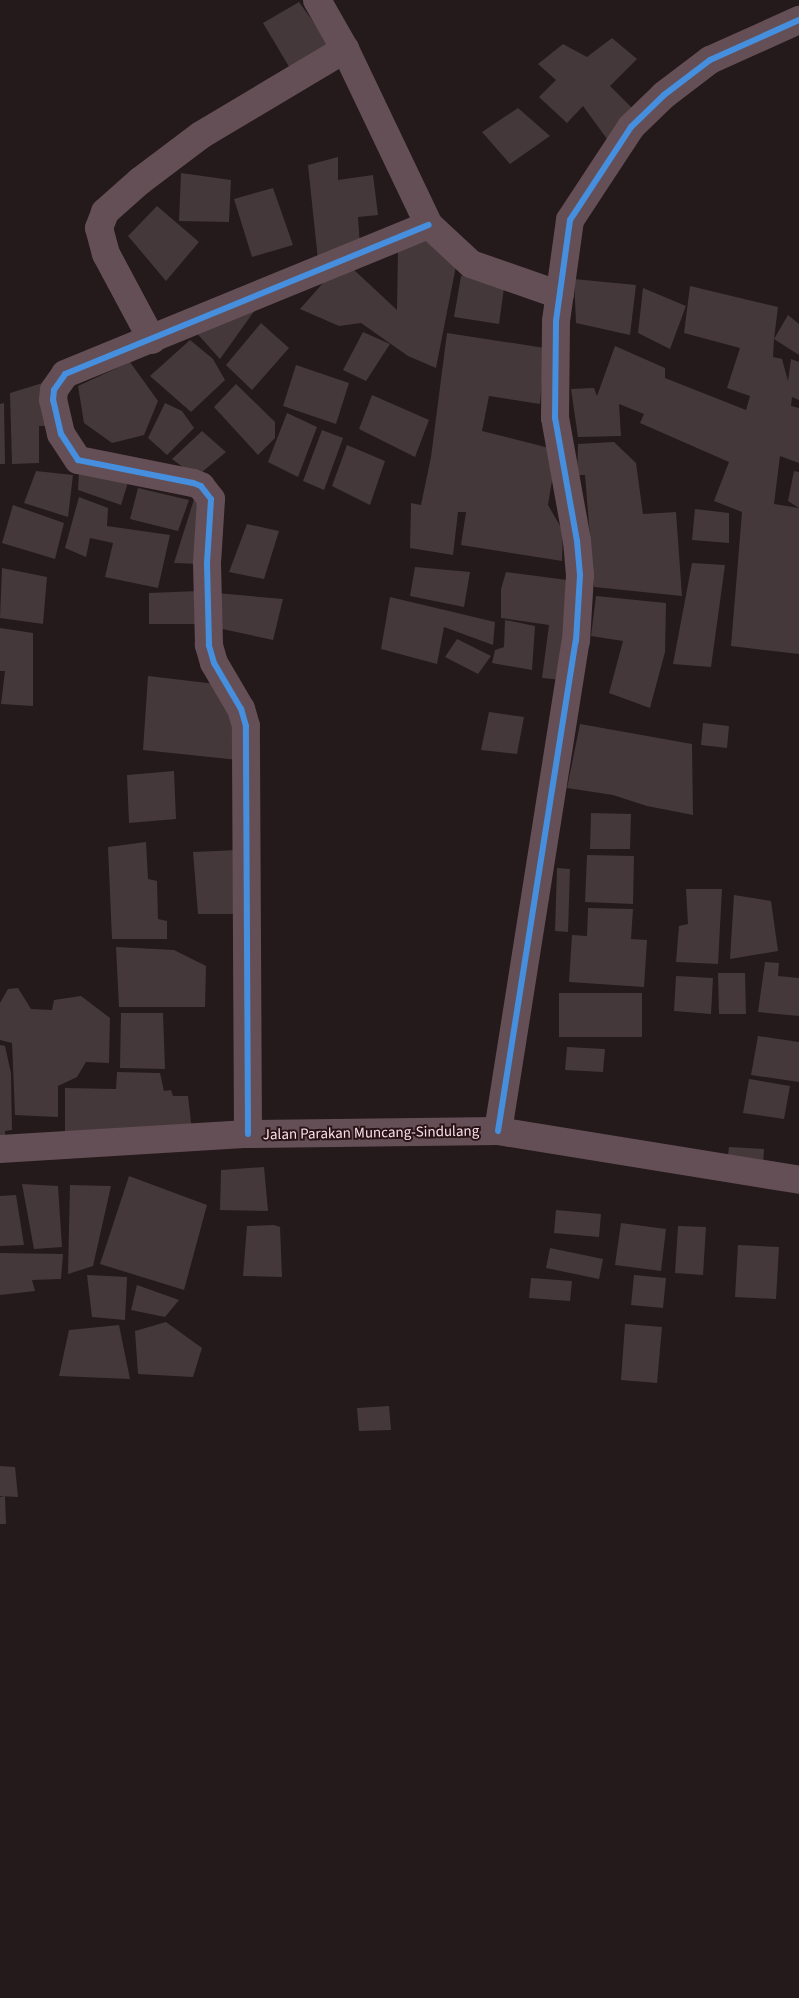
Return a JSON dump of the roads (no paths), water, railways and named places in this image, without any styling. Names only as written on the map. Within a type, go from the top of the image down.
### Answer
[{"type":"street","points":[[317,0],[345,48],[428,225],[471,264],[560,295]]},
{"type":"street","points":[[498,1131],[576,641],[580,574],[577,540],[555,418],[556,321],[570,220],[631,127],[664,95],[710,60],[799,20]]},
{"type":"street","points":[[152,340],[106,254],[99,228],[105,212],[201,136],[345,48]]},
{"type":"street","points":[[248,1134],[246,726],[241,709],[214,663],[210,645],[207,563],[211,499],[201,486],[193,483],[78,460],[60,434],[53,400],[54,390],[65,374],[152,340],[428,225]]},
{"type":"street","name":"Jalan Parakan Muncang-Sindulang","points":[[0,1148],[248,1134],[498,1131],[799,1180]]}]
